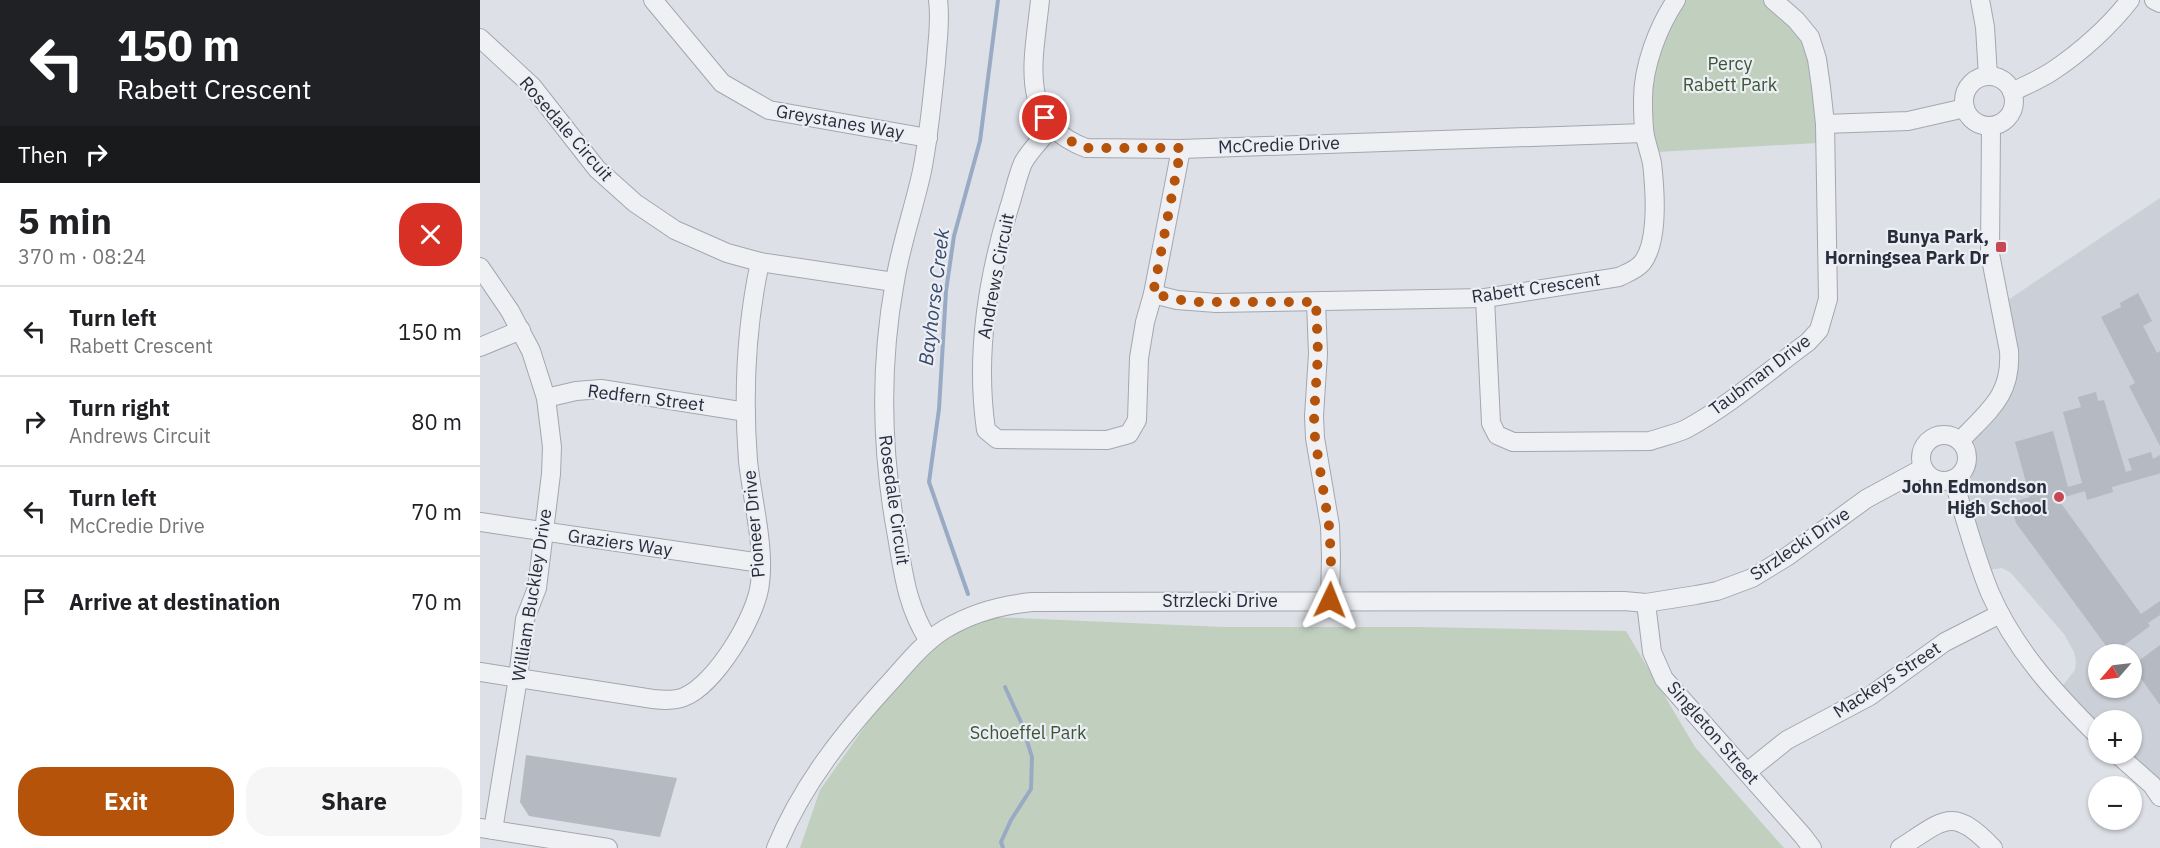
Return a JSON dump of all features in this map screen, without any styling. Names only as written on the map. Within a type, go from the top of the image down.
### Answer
[{"type":"street","name":"Greystanes Way","points":[[653,0],[722,83],[769,110],[928,138]]},
{"type":"street","name":"Rosedale Circuit","points":[[929,641],[912,610],[907,591],[885,455],[884,362],[894,282],[928,138],[938,32],[938,0]]},
{"type":"street","name":"McCredie Drive","points":[[1040,0],[1033,91],[1038,106],[1051,127],[1074,143],[1086,148],[1181,148],[1644,133]]},
{"type":"street","name":"Rabett Crescent","points":[[1153,294],[1198,303],[1485,297],[1618,277],[1634,270],[1643,262],[1651,242],[1654,213],[1652,163],[1644,133],[1642,97],[1649,61],[1664,18],[1676,0]]},
{"type":"street","name":"Taubman Drive","points":[[1485,297],[1491,423],[1497,435],[1513,442],[1650,441],[1684,429],[1712,412],[1808,342],[1819,330],[1828,299],[1824,124],[1817,59],[1810,37],[1796,20],[1773,0]]},
{"type":"street","points":[[1980,0],[1985,27],[1988,76]]},
{"type":"street","points":[[2012,93],[2053,71],[2071,57],[2100,32],[2130,0]]},
{"type":"street","points":[[2154,0],[2160,3]]},
{"type":"street","name":"Rosedale Circuit","points":[[480,38],[532,86],[597,169],[634,203],[661,222],[698,242],[760,262],[894,282]]},
{"type":"street","points":[[1988,76],[2002,80],[2012,93],[2013,105],[2008,117],[1991,126],[1975,122],[1965,108],[1964,97],[1968,86],[1977,79],[1988,76]]},
{"type":"street","points":[[1824,124],[1908,121],[1965,108]]},
{"type":"street","points":[[1959,441],[1996,404],[2008,380],[2010,366],[1990,254],[1991,126]]},
{"type":"street","name":"Andrews Circuit","points":[[1051,127],[1023,164],[1001,234],[988,298],[981,353],[981,399],[986,430],[997,438],[1107,440],[1129,434],[1137,420],[1139,358],[1181,148]]},
{"type":"street","name":"Pioneer Drive","points":[[480,672],[653,699],[675,700],[685,697],[707,681],[744,628],[758,596],[761,563],[748,461],[746,412],[752,298],[760,262]]},
{"type":"street","name":"William Buckley Drive","points":[[480,267],[521,330],[534,359],[546,398],[552,447],[551,474],[537,588],[525,619],[518,678],[487,829]]},
{"type":"street","points":[[1316,302],[1318,354],[1315,438],[1329,526],[1330,600]]},
{"type":"street","points":[[480,347],[521,330]]},
{"type":"street","name":"Redfern Street","points":[[546,398],[576,391],[601,390],[746,412]]},
{"type":"street","points":[[1944,434],[1955,437],[1966,451],[1967,461],[1963,470],[1953,479],[1936,480],[1923,468],[1922,451],[1928,441],[1944,434]]},
{"type":"street","name":"Strzlecki Drive","points":[[776,848],[814,774],[870,703],[929,641],[944,630],[980,613],[1015,603],[1330,600],[1646,603],[1717,591],[1752,578],[1788,556],[1866,499],[1923,468]]},
{"type":"street","points":[[1953,479],[1982,571],[2000,614],[2039,674],[2088,726]]},
{"type":"street","name":"Graziers Way","points":[[480,522],[761,563]]},
{"type":"street","name":"Singleton Street","points":[[1646,603],[1652,652],[1664,679],[1812,848]]},
{"type":"street","name":"Mackeys Street","points":[[1747,772],[1787,740],[1870,696],[1945,642],[2000,614]]},
{"type":"street","points":[[2128,764],[2152,785],[2160,797]]},
{"type":"street","points":[[1900,848],[1932,828],[1952,821],[1970,826],[1993,848]]},
{"type":"street","points":[[487,829],[608,848]]},
{"type":"shaded area","name":"John Edmondson High School","points":[[2160,198],[2160,797],[2142,779],[2142,776],[2139,776],[2127,764],[2142,764],[2142,710],[2088,710],[2088,726],[2056,694],[2075,670],[2074,652],[2064,634],[2011,573],[2002,568],[1982,571],[1960,474],[1967,461],[1964,446],[2002,394],[1999,306]]},
{"type":"green space","name":"Percy Rabett Park","points":[[1686,0],[1762,0],[1780,14],[1803,45],[1809,63],[1813,81],[1818,143],[1657,152],[1651,109],[1654,73],[1665,38]]},
{"type":"green space","name":"Schoeffel Park","points":[[992,617],[1224,627],[1418,627],[1626,631],[1695,747],[1784,848],[800,848],[820,790],[882,702],[948,635]]},
{"type":"building","points":[[2138,293],[2152,321],[2143,326],[2157,353],[2160,351],[2160,446],[2129,386],[2135,383],[2101,317],[2121,307],[2120,303]]},
{"type":"building","points":[[2096,392],[2098,401],[2104,400],[2126,472],[2132,470],[2128,459],[2151,452],[2153,459],[2160,455],[2160,473],[2158,474],[2112,487],[2113,492],[2087,500],[2085,491],[2058,499],[2141,614],[2160,601],[2160,615],[2148,623],[2150,626],[2126,644],[2105,644],[2016,523],[2010,503],[2030,497],[2015,442],[2053,431],[2068,487],[2082,483],[2063,412],[2081,407],[2078,397]]},
{"type":"building","points":[[2160,645],[2160,705],[2142,680],[2142,658]]},
{"type":"building","points":[[526,755],[677,778],[660,837],[529,816],[520,802]]},
{"type":"waterway","name":"Bayhorse Creek","points":[[968,594],[929,482],[939,409],[946,291],[954,236],[980,141],[998,0]]},
{"type":"waterway","name":"Bayhorse Creek","points":[[1003,848],[1001,842],[1011,820],[1031,789],[1032,757],[1021,722],[1005,687]]},
{"type":"place","name":"Bunya Park, Horningsea Park Dr","points":[[2001,247]]},
{"type":"place","name":"John Edmondson High School","points":[[2059,497]]},
{"type":"route","points":[[1045,118],[1059,133],[1086,148],[1098,150],[1181,148],[1153,294],[1190,302],[1316,302],[1318,374],[1314,416],[1315,438],[1329,526],[1330,600]]}]
